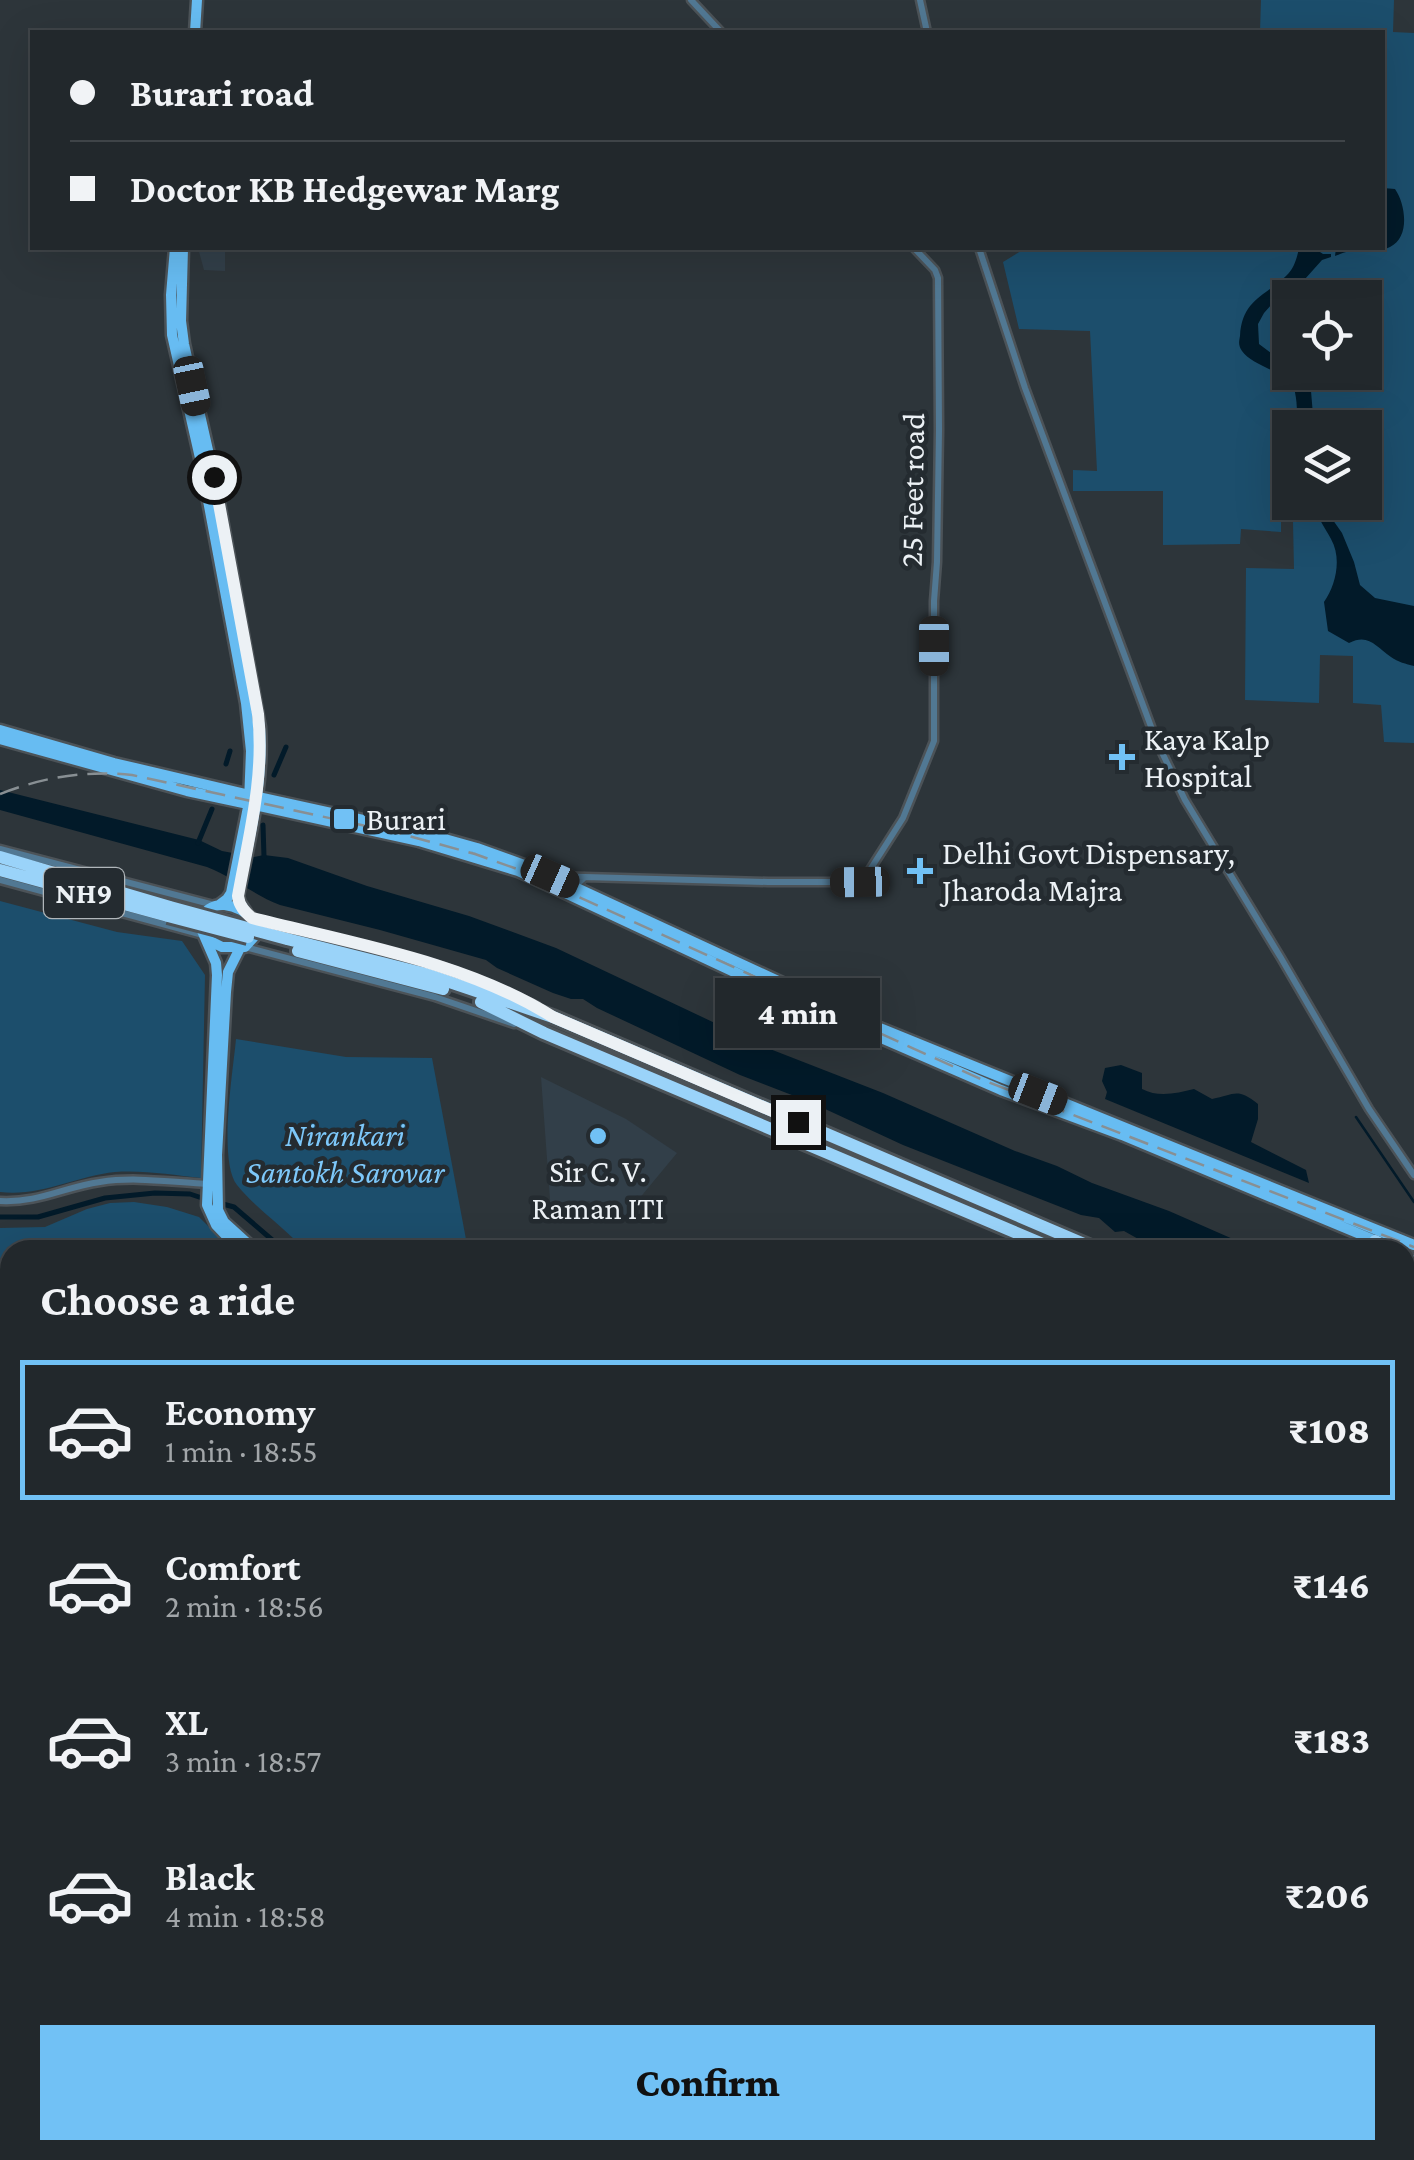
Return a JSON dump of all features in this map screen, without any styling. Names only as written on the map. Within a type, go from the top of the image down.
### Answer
[{"type":"highway","points":[[0,857],[426,974],[501,1005],[553,1017],[1075,1240]]},
{"type":"highway","name":"NH9","points":[[0,870],[501,1005],[544,1033],[1033,1240]]},
{"type":"main road","points":[[198,30],[200,0]]},
{"type":"main road","points":[[179,251],[182,332],[217,491],[258,714],[261,760],[235,895],[256,932],[228,972],[215,1122]]},
{"type":"main road","points":[[0,730],[253,800],[458,851],[571,890],[882,1029],[1402,1240]]},
{"type":"main road","points":[[0,739],[187,791],[427,834],[477,848],[550,876],[804,1005],[1001,1090],[1374,1240]]},
{"type":"main road","points":[[230,1240],[216,1225],[212,1208],[217,975],[198,924],[208,908],[235,895]]},
{"type":"main road","points":[[216,905],[249,915]]},
{"type":"main road","points":[[204,937],[222,947],[243,948]]},
{"type":"main road","points":[[212,1208],[244,1240]]},
{"type":"street","points":[[691,0],[719,30]]},
{"type":"street","points":[[920,0],[927,30]]},
{"type":"street","name":"25 Feet road","points":[[585,877],[860,882],[902,818],[934,741],[938,278],[916,250]]},
{"type":"street","points":[[981,250],[1026,388],[1156,740],[1184,800],[1369,1109],[1414,1175]]},
{"type":"street","points":[[0,849],[216,905]]},
{"type":"street","points":[[550,876],[585,877]]},
{"type":"street","points":[[571,890],[585,877]]},
{"type":"street","points":[[0,880],[204,937]]},
{"type":"street","points":[[173,928],[181,897]]},
{"type":"street","points":[[249,915],[444,967],[527,1000],[553,1017]]},
{"type":"street","points":[[243,948],[435,997],[544,1033]]},
{"type":"street","points":[[0,1201],[31,1200],[114,1180],[156,1179],[213,1187]]},
{"type":"shaded area","points":[[1385,188],[1395,189],[1401,203],[1403,228],[1397,242],[1385,248]]},
{"type":"shaded area","points":[[199,250],[225,250],[225,271],[204,270]]},
{"type":"shaded area","points":[[1298,250],[1331,254],[1305,279],[1280,280],[1289,273]]},
{"type":"shaded area","points":[[1336,250],[1368,250],[1352,251],[1335,256]]},
{"type":"shaded area","points":[[1272,287],[1272,304],[1258,324],[1259,344],[1272,354],[1272,370],[1251,359],[1239,344],[1245,314]]},
{"type":"shaded area","points":[[1294,390],[1310,390],[1313,410],[1296,410]]},
{"type":"shaded area","points":[[1321,520],[1333,520],[1342,533],[1360,585],[1375,598],[1414,606],[1414,666],[1394,659],[1367,640],[1349,643],[1328,631],[1324,602],[1332,588],[1337,563]]},
{"type":"shaded area","points":[[0,790],[199,840],[222,851],[288,858],[469,916],[556,948],[770,1049],[1235,1240],[1140,1240],[1124,1231],[1115,1232],[1099,1218],[1081,1215],[903,1145],[740,1075],[583,999],[553,993],[486,960],[280,905],[207,867],[0,810]]},
{"type":"shaded area","points":[[1121,1065],[1142,1073],[1142,1089],[1148,1092],[1168,1094],[1194,1089],[1212,1099],[1245,1095],[1258,1104],[1251,1142],[1306,1170],[1309,1183],[1105,1099],[1105,1068]]},
{"type":"shaded area","name":"Sir C. V. Raman ITI","points":[[541,1077],[626,1119],[677,1153],[619,1223],[589,1201],[551,1213]]},
{"type":"green space","points":[[1261,0],[1394,0],[1393,32],[1414,33],[1414,743],[1384,742],[1381,705],[1353,703],[1353,656],[1320,655],[1319,703],[1245,700],[1246,568],[1294,569],[1293,522],[1281,522],[1281,532],[1241,529],[1240,544],[1163,545],[1163,491],[1073,491],[1073,470],[1097,471],[1090,331],[1019,329],[1003,262],[1023,250],[1385,250],[1385,30],[1260,30]]},
{"type":"green space","points":[[0,901],[117,932],[182,941],[205,975],[201,1178],[115,1172],[29,1192],[0,1192]]},
{"type":"green space","name":"Nirankari Santokh Sarovar","points":[[236,1039],[346,1057],[432,1058],[466,1240],[295,1240],[237,1185],[228,1156]]},
{"type":"green space","points":[[110,1203],[167,1207],[199,1217],[222,1240],[0,1240],[0,1228],[45,1227]]},
{"type":"waterway","points":[[274,775],[286,747]]},
{"type":"waterway","points":[[226,764],[230,751]]},
{"type":"waterway","points":[[198,843],[212,809]]},
{"type":"waterway","points":[[263,825],[264,857]]},
{"type":"waterway","points":[[1356,1117],[1414,1202]]},
{"type":"waterway","points":[[0,1217],[38,1217],[105,1198],[155,1193],[190,1194],[208,1200]]},
{"type":"waterway","points":[[219,1203],[234,1207],[272,1240]]},
{"type":"railway","points":[[0,794],[65,776],[132,775],[398,833],[475,854],[517,869],[983,1080],[1396,1240]]},
{"type":"place","name":"Kaya Kalp Hospital","points":[[1122,757]]},
{"type":"place","name":"Burari","points":[[344,819]]},
{"type":"place","name":"Delhi Govt Dispensary, Jharoda Majra","points":[[920,871]]},
{"type":"place","name":"Sir C. V. Raman ITI","points":[[598,1136]]},
{"type":"route","points":[[214,477],[261,742],[258,796],[238,896],[246,912],[252,918],[444,967],[527,1000],[553,1017],[798,1122]]}]
